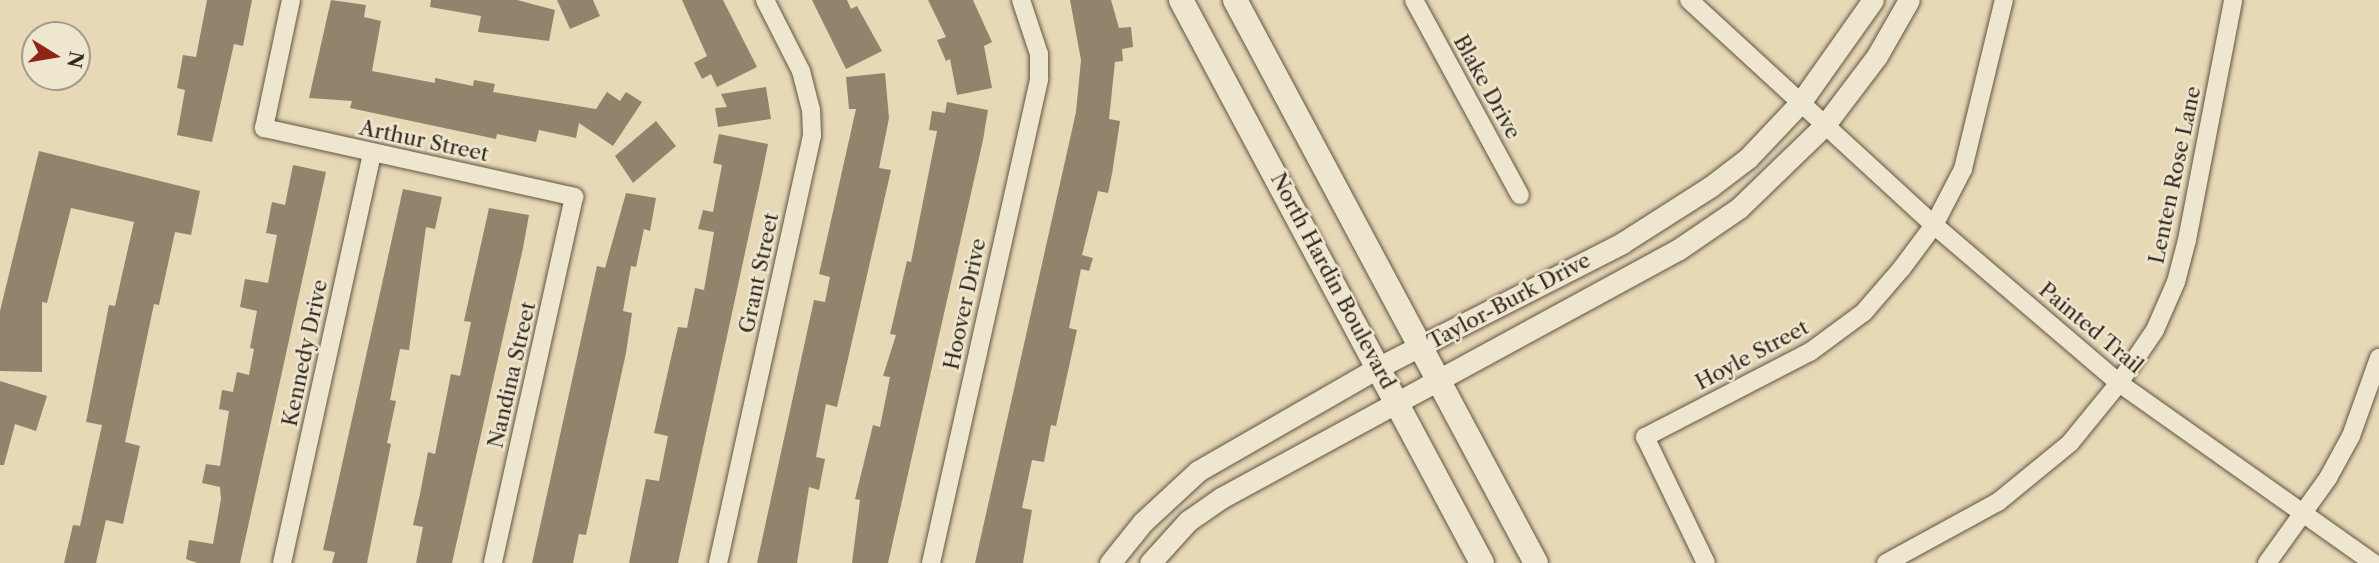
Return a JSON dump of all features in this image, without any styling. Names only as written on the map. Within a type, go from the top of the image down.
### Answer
[{"type":"main road","name":"North Hardin Boulevard","points":[[1181,0],[1398,401],[1482,563]]},
{"type":"main road","points":[[1235,0],[1536,563]]},
{"type":"street","name":"Arthur Street","points":[[291,0],[264,128],[574,197]]},
{"type":"street","name":"Grant Street","points":[[718,563],[812,136],[811,110],[801,71],[765,0]]},
{"type":"street","name":"Hoover Drive","points":[[931,563],[1038,79],[1039,54],[1021,0]]},
{"type":"street","name":"Blake Drive","points":[[1414,0],[1520,195]]},
{"type":"street","name":"Painted Trail","points":[[1689,0],[1934,225],[2119,383],[2303,516],[2373,563]]},
{"type":"street","name":"Taylor-Burk Drive","points":[[1110,563],[1143,522],[1198,471],[1379,367],[1668,217],[1748,158],[1800,103],[1873,0]]},
{"type":"street","name":"Taylor-Burk Drive","points":[[1150,563],[1188,521],[1221,498],[1708,230],[1762,188],[1824,126],[1877,56],[1909,0]]},
{"type":"street","name":"Hoyle Street","points":[[1706,563],[1645,437],[1810,352],[1864,312],[1934,225],[1974,139],[2004,0]]},
{"type":"street","name":"Lenten Rose Lane","points":[[1886,563],[1998,502],[2070,443],[2119,383],[2155,330],[2176,282],[2233,0]]},
{"type":"street","name":"Kennedy Drive","points":[[282,563],[372,153]]},
{"type":"street","name":"Nandina Street","points":[[493,563],[574,197]]},
{"type":"street","points":[[2267,563],[2303,516],[2351,436],[2379,358]]},
{"type":"building","points":[[207,0],[252,0],[243,46],[234,44],[212,142],[177,135],[185,90],[177,88],[183,55],[196,57]]},
{"type":"building","points":[[331,0],[366,5],[364,17],[381,21],[372,71],[435,83],[435,78],[473,86],[474,80],[495,84],[493,92],[596,109],[607,92],[620,101],[626,92],[642,102],[613,146],[579,123],[576,138],[539,130],[536,142],[497,134],[496,139],[350,108],[352,101],[309,98]]},
{"type":"building","points":[[431,0],[517,0],[555,10],[549,41],[478,32],[481,16],[430,7]]},
{"type":"building","points":[[557,0],[593,0],[600,16],[570,29]]},
{"type":"building","points":[[682,0],[723,0],[757,67],[717,87],[711,74],[702,79],[694,63],[707,56]]},
{"type":"building","points":[[812,0],[847,0],[851,9],[857,6],[882,51],[846,69]]},
{"type":"building","points":[[928,0],[973,0],[992,42],[984,46],[992,88],[957,95],[950,59],[946,61],[937,40],[946,37]]},
{"type":"building","points":[[1070,0],[1111,0],[1119,28],[1131,27],[1133,47],[1122,49],[1123,61],[1115,62],[1109,119],[1120,121],[1112,174],[1108,193],[1098,191],[1082,255],[1093,258],[1089,271],[1081,269],[1069,328],[1077,330],[1056,426],[1051,425],[1044,462],[1032,460],[1022,508],[1032,510],[1023,563],[975,563],[1076,112],[1081,60]]},
{"type":"building","points":[[885,73],[889,118],[879,168],[891,170],[837,407],[826,404],[816,457],[825,459],[819,490],[809,487],[797,563],[757,563],[814,300],[825,302],[830,277],[819,274],[856,109],[849,109],[846,77]]},
{"type":"building","points":[[766,87],[771,119],[718,127],[715,108],[727,107],[721,94]]},
{"type":"building","points":[[947,102],[988,110],[983,140],[888,563],[852,563],[860,500],[855,499],[873,425],[880,427],[890,377],[883,376],[896,335],[890,334],[907,261],[911,262],[937,131],[929,130],[932,111],[945,113]]},
{"type":"building","points":[[656,121],[676,146],[633,183],[615,156]]},
{"type":"building","points":[[719,134],[768,144],[762,174],[678,563],[629,563],[646,479],[659,481],[668,436],[654,433],[678,327],[687,328],[695,288],[704,290],[714,232],[698,229],[703,210],[713,212],[722,165],[713,163]]},
{"type":"building","points":[[39,151],[200,191],[191,235],[175,232],[159,305],[154,304],[125,442],[140,446],[123,524],[106,520],[96,563],[64,563],[73,525],[80,526],[102,425],[86,422],[109,305],[115,306],[134,222],[71,208],[47,303],[42,302],[42,372],[0,371],[0,311]]},
{"type":"building","points":[[293,165],[326,172],[240,563],[197,563],[186,559],[189,540],[213,544],[221,499],[220,487],[202,483],[206,464],[220,466],[229,411],[219,409],[222,390],[233,392],[237,372],[249,375],[254,349],[250,348],[257,311],[240,307],[245,279],[268,283],[277,235],[266,233],[272,202],[285,205]]},
{"type":"building","points":[[403,189],[442,197],[435,229],[426,227],[409,350],[400,349],[390,400],[396,401],[387,443],[391,444],[367,563],[332,563],[335,552],[323,550]]},
{"type":"building","points":[[626,193],[656,198],[650,231],[644,229],[636,267],[631,266],[623,311],[632,313],[626,353],[586,535],[579,534],[573,563],[532,563],[597,266],[605,268]]},
{"type":"building","points":[[489,208],[529,215],[523,248],[452,563],[416,563],[423,527],[413,525],[428,452],[435,454],[451,374],[460,376],[471,322],[464,321]]},
{"type":"building","points":[[0,381],[47,396],[36,431],[15,424],[4,465],[0,465]]}]
